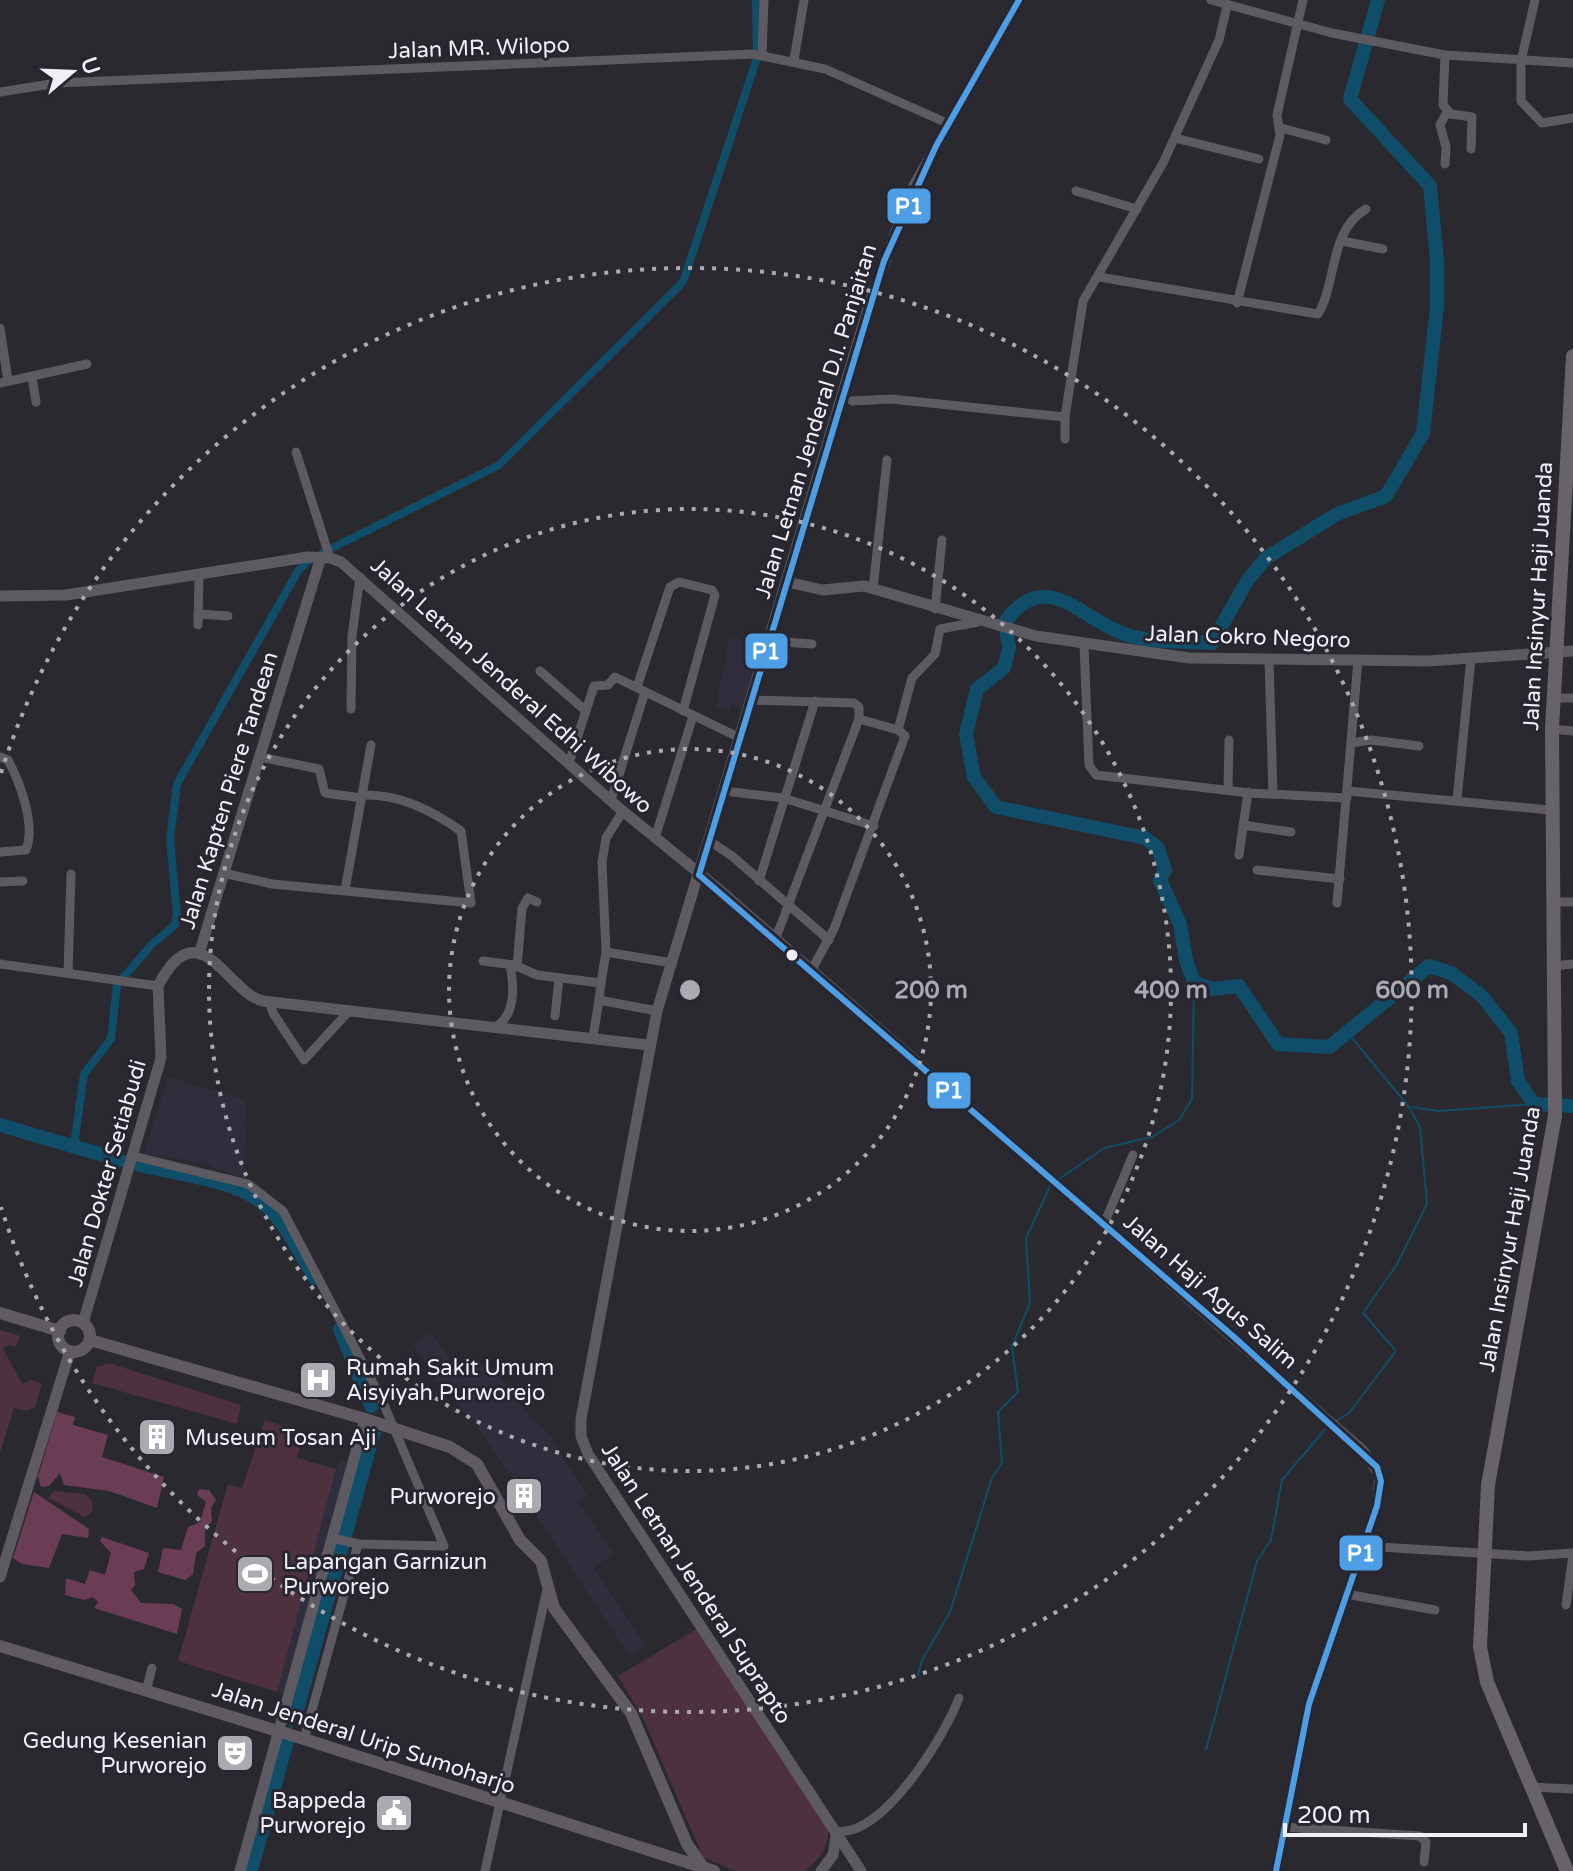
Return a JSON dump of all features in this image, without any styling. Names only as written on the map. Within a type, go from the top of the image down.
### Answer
[{"type":"main road","name":"Jalan Insinyur Haji Juanda","points":[[1567,1871],[1482,1668],[1480,1647],[1488,1485],[1555,1116],[1550,810],[1554,651],[1573,356]]},
{"type":"main road","points":[[0,1313],[60,1331]]},
{"type":"main road","points":[[70,1321],[83,1323],[90,1340],[82,1350],[70,1351],[61,1345],[60,1331],[70,1321]]},
{"type":"main road","points":[[90,1340],[367,1420],[450,1447],[477,1464],[520,1540],[541,1561],[554,1608],[631,1713],[691,1853],[709,1869]]},
{"type":"main road","name":"Jalan Jenderal Urip Sumoharjo","points":[[0,1646],[304,1739],[709,1869]]},
{"type":"main road","points":[[679,1860],[681,1829]]},
{"type":"street","points":[[758,54],[764,0]]},
{"type":"street","points":[[794,60],[804,0]]},
{"type":"street","name":"Jalan Letnan Jenderal D.I. Panjaitan","points":[[699,875],[879,274],[911,191],[1019,0]]},
{"type":"street","points":[[1211,0],[1356,38],[1445,55],[1573,63]]},
{"type":"street","points":[[1237,303],[1281,128],[1277,115],[1303,0]]},
{"type":"street","points":[[1535,0],[1521,61],[1521,101],[1542,123],[1573,118]]},
{"type":"street","points":[[1065,439],[1065,417],[1079,312],[1175,138],[1219,40],[1227,6]]},
{"type":"street","name":"Jalan MR. Wilopo","points":[[0,92],[57,83],[758,54],[794,60],[872,87],[947,123]]},
{"type":"street","points":[[1445,55],[1442,101],[1447,112]]},
{"type":"street","points":[[1447,112],[1472,117],[1471,149]]},
{"type":"street","points":[[1445,164],[1446,147],[1440,125],[1447,112]]},
{"type":"street","points":[[1281,128],[1326,140]]},
{"type":"street","points":[[1175,138],[1259,159]]},
{"type":"street","points":[[1076,191],[1137,209]]},
{"type":"street","points":[[1099,277],[1237,303],[1318,314],[1342,241],[1353,218],[1366,209]]},
{"type":"street","points":[[1342,241],[1383,249]]},
{"type":"street","points":[[0,328],[4,382],[87,364]]},
{"type":"street","points":[[32,377],[36,402]]},
{"type":"street","points":[[852,401],[891,399],[1065,417]]},
{"type":"street","points":[[0,596],[66,595],[322,554],[296,452]]},
{"type":"street","points":[[873,589],[887,460]]},
{"type":"street","points":[[935,609],[942,540]]},
{"type":"street","name":"Jalan Letnan Jenderal Edhi Wibowo","points":[[322,554],[360,577],[699,875]]},
{"type":"street","name":"Jalan Kapten Piere Tandean","points":[[322,554],[199,954],[218,963],[250,996],[269,1001],[498,1025],[648,1045]]},
{"type":"street","points":[[199,575],[198,620],[228,616]]},
{"type":"street","points":[[351,709],[352,636],[360,577]]},
{"type":"street","points":[[611,800],[670,587],[679,582],[708,588],[715,595],[683,711]]},
{"type":"street","name":"Jalan Cokro Negoro","points":[[787,582],[814,590],[854,586],[873,589],[978,622],[1036,636],[1189,658],[1471,658],[1573,651]]},
{"type":"street","points":[[898,730],[912,678],[935,654],[940,629],[978,622]]},
{"type":"street","points":[[769,641],[812,644]]},
{"type":"street","points":[[1084,645],[1088,750],[1093,772],[1248,792],[1457,800],[1550,810]]},
{"type":"street","points":[[1457,800],[1471,658]]},
{"type":"street","points":[[1269,659],[1273,794]]},
{"type":"street","points":[[1337,903],[1358,660]]},
{"type":"street","points":[[540,671],[586,711]]},
{"type":"street","points":[[569,763],[596,684],[608,685],[617,677],[740,738]]},
{"type":"street","points":[[1553,698],[1573,698]]},
{"type":"street","points":[[751,700],[857,704],[859,719],[775,940]]},
{"type":"street","points":[[759,881],[815,701]]},
{"type":"street","points":[[655,838],[693,716]]},
{"type":"street","points":[[811,971],[829,940],[904,743],[905,735],[898,730],[859,719]]},
{"type":"street","points":[[1552,729],[1573,731]]},
{"type":"street","points":[[1228,790],[1229,740]]},
{"type":"street","points":[[1351,743],[1371,740],[1419,746]]},
{"type":"street","points":[[345,890],[371,745]]},
{"type":"street","points":[[0,757],[8,760],[15,774],[28,830],[26,850],[0,852]]},
{"type":"street","points":[[223,873],[272,884],[471,903],[461,831],[413,803],[393,797],[325,793],[321,770],[260,757]]},
{"type":"street","points":[[724,791],[783,798],[874,826]]},
{"type":"street","points":[[1239,855],[1248,792]]},
{"type":"street","points":[[593,1037],[606,952],[602,862],[606,838],[623,811]]},
{"type":"street","points":[[1243,825],[1291,832]]},
{"type":"street","points":[[708,840],[829,940]]},
{"type":"street","points":[[1257,870],[1340,879]]},
{"type":"street","points":[[68,973],[71,874]]},
{"type":"street","name":"Jalan Haji Agus Salim","points":[[699,875],[1320,1413],[1363,1451],[1380,1475],[1377,1506],[1306,1714],[1276,1871]]},
{"type":"street","name":"Jalan Letnan Jenderal Suprapto","points":[[699,875],[648,1045],[581,1419],[581,1436],[588,1454],[861,1871]]},
{"type":"street","points":[[0,882],[23,881]]},
{"type":"street","points":[[498,1025],[506,1019],[514,992],[514,966],[524,902],[531,898],[537,902]]},
{"type":"street","points":[[1551,902],[1573,902]]},
{"type":"street","points":[[606,952],[672,963]]},
{"type":"street","points":[[0,964],[158,986],[176,962],[199,954]]},
{"type":"street","points":[[483,961],[514,966],[533,974],[601,983]]},
{"type":"street","points":[[1552,966],[1573,964]]},
{"type":"street","points":[[555,1016],[559,978]]},
{"type":"street","name":"Jalan Dokter Setiabudi","points":[[83,1323],[161,1058],[158,986]]},
{"type":"street","points":[[599,1000],[657,1011]]},
{"type":"street","points":[[269,1001],[273,1013],[304,1060],[350,1010]]},
{"type":"street","points":[[1104,1224],[1133,1155]]},
{"type":"street","points":[[133,1156],[248,1184],[275,1202],[381,1398],[388,1427],[444,1546],[356,1543],[334,1538]]},
{"type":"street","points":[[0,1577],[70,1351]]},
{"type":"street","points":[[240,1871],[367,1420]]},
{"type":"street","points":[[304,1739],[356,1543]]},
{"type":"street","points":[[1363,1546],[1483,1553],[1573,1554],[1566,1605]]},
{"type":"street","points":[[485,1871],[547,1589]]},
{"type":"street","points":[[1346,1594],[1435,1610]]},
{"type":"street","points":[[146,1691],[152,1668]]},
{"type":"street","points":[[821,1871],[836,1848],[835,1831],[844,1832],[877,1816],[897,1798],[932,1751],[959,1698]]},
{"type":"street","points":[[1530,1787],[1573,1789]]},
{"type":"street","points":[[1284,1827],[1420,1836],[1426,1842],[1424,1862]]},
{"type":"shaded area","points":[[730,636],[764,648],[741,708],[731,704],[729,710],[716,706]]},
{"type":"shaded area","points":[[168,1077],[246,1100],[244,1180],[204,1163],[144,1154]]},
{"type":"shaded area","points":[[0,1330],[20,1336],[16,1347],[9,1345],[3,1348],[22,1384],[31,1380],[42,1384],[35,1407],[27,1411],[14,1408],[0,1453]]},
{"type":"shaded area","points":[[430,1332],[463,1378],[489,1361],[529,1416],[548,1433],[587,1495],[578,1502],[613,1554],[593,1568],[646,1646],[630,1657],[473,1420],[445,1391],[413,1344]]},
{"type":"shaded area","points":[[109,1363],[241,1405],[237,1424],[92,1383],[97,1367]]},
{"type":"shaded area","points":[[57,1412],[75,1417],[73,1425],[108,1435],[102,1457],[164,1477],[157,1508],[109,1491],[64,1485],[60,1473],[49,1486],[41,1487],[38,1477]]},
{"type":"shaded area","name":"Lapangan Garnizun Purworejo","points":[[265,1420],[304,1432],[297,1458],[336,1469],[277,1692],[178,1661],[228,1484],[242,1488]]},
{"type":"shaded area","points":[[339,1460],[350,1463],[286,1694],[276,1691]]},
{"type":"shaded area","points":[[199,1489],[209,1490],[216,1500],[211,1508],[212,1521],[205,1530],[205,1546],[196,1553],[193,1574],[185,1580],[158,1572],[163,1548],[181,1550],[188,1527],[200,1522],[206,1502],[197,1495]]},
{"type":"shaded area","points":[[54,1491],[85,1494],[92,1501],[93,1511],[85,1517],[48,1498]]},
{"type":"shaded area","points":[[34,1492],[89,1529],[88,1538],[62,1534],[49,1568],[22,1564],[13,1558]]},
{"type":"shaded area","points":[[102,1537],[149,1553],[144,1569],[134,1572],[135,1585],[131,1590],[141,1603],[173,1604],[182,1609],[177,1634],[94,1608],[98,1602],[93,1597],[85,1600],[65,1595],[66,1578],[85,1584],[90,1570],[105,1575],[111,1553],[100,1541]]},
{"type":"shaded area","points":[[698,1628],[826,1824],[826,1845],[805,1871],[735,1871],[703,1857],[643,1718],[618,1676]]},
{"type":"water","points":[[368,1428],[381,1432],[301,1722],[287,1718]]},
{"type":"water","points":[[281,1738],[294,1742],[258,1871],[243,1871]]},
{"type":"waterway","points":[[322,553],[499,465],[683,282],[757,58],[756,0]]},
{"type":"waterway","points":[[1378,0],[1350,99],[1430,186],[1437,260],[1437,307],[1423,433],[1386,496],[1337,514],[1266,558],[1247,581],[1212,643],[1160,641],[1130,636],[1050,597],[1036,598],[1020,605],[1005,622],[1009,648],[1004,668],[977,689],[966,734],[974,777],[996,807],[1145,838],[1158,848],[1165,870],[1160,880],[1180,924],[1186,960],[1194,982],[1212,989],[1239,986],[1278,1044],[1329,1047],[1429,966],[1451,973],[1482,996],[1511,1033],[1518,1081],[1534,1104],[1573,1106]]},
{"type":"waterway","points":[[74,1145],[84,1074],[111,1039],[117,985],[152,944],[174,926],[177,916],[170,838],[177,784],[298,571],[310,559]]},
{"type":"waterway","points":[[1058,1180],[1104,1148],[1152,1137],[1179,1120],[1192,1099],[1194,982]]},
{"type":"waterway","points":[[1336,1421],[1349,1413],[1396,1351],[1363,1313],[1396,1266],[1427,1204],[1420,1127],[1409,1107],[1348,1033]]},
{"type":"waterway","points":[[1412,1107],[1439,1111],[1534,1104]]},
{"type":"waterway","points":[[0,1125],[120,1160]]},
{"type":"waterway","points":[[140,1165],[206,1179],[253,1196],[280,1221],[315,1278]]},
{"type":"waterway","points":[[918,1676],[922,1660],[950,1612],[992,1478],[1002,1463],[998,1412],[1018,1392],[1012,1346],[1030,1303],[1026,1238],[1050,1186]]},
{"type":"waterway","points":[[340,1329],[371,1406]]},
{"type":"waterway","points":[[1206,1750],[1257,1561],[1271,1540],[1282,1480],[1327,1427]]},
{"type":"waterway","points":[[290,1731],[293,1718]]},
{"type":"transit line","name":"P1","points":[[699,875],[884,261],[936,146],[1019,0]]},
{"type":"transit line","name":"P1","points":[[699,875],[1234,1337],[1377,1467],[1381,1481],[1377,1506],[1309,1704],[1276,1871]]},
{"type":"place","name":"Rumah Sakit Umum Aisyiyah Purworejo","points":[[318,1380]]},
{"type":"place","name":"Museum Tosan Aji","points":[[157,1437]]},
{"type":"place","name":"Purworejo","points":[[524,1496]]},
{"type":"place","name":"Lapangan Garnizun Purworejo","points":[[255,1574]]},
{"type":"place","name":"Gedung Kesenian Purworejo","points":[[235,1753]]},
{"type":"place","name":"Bappeda Purworejo","points":[[394,1813]]}]
